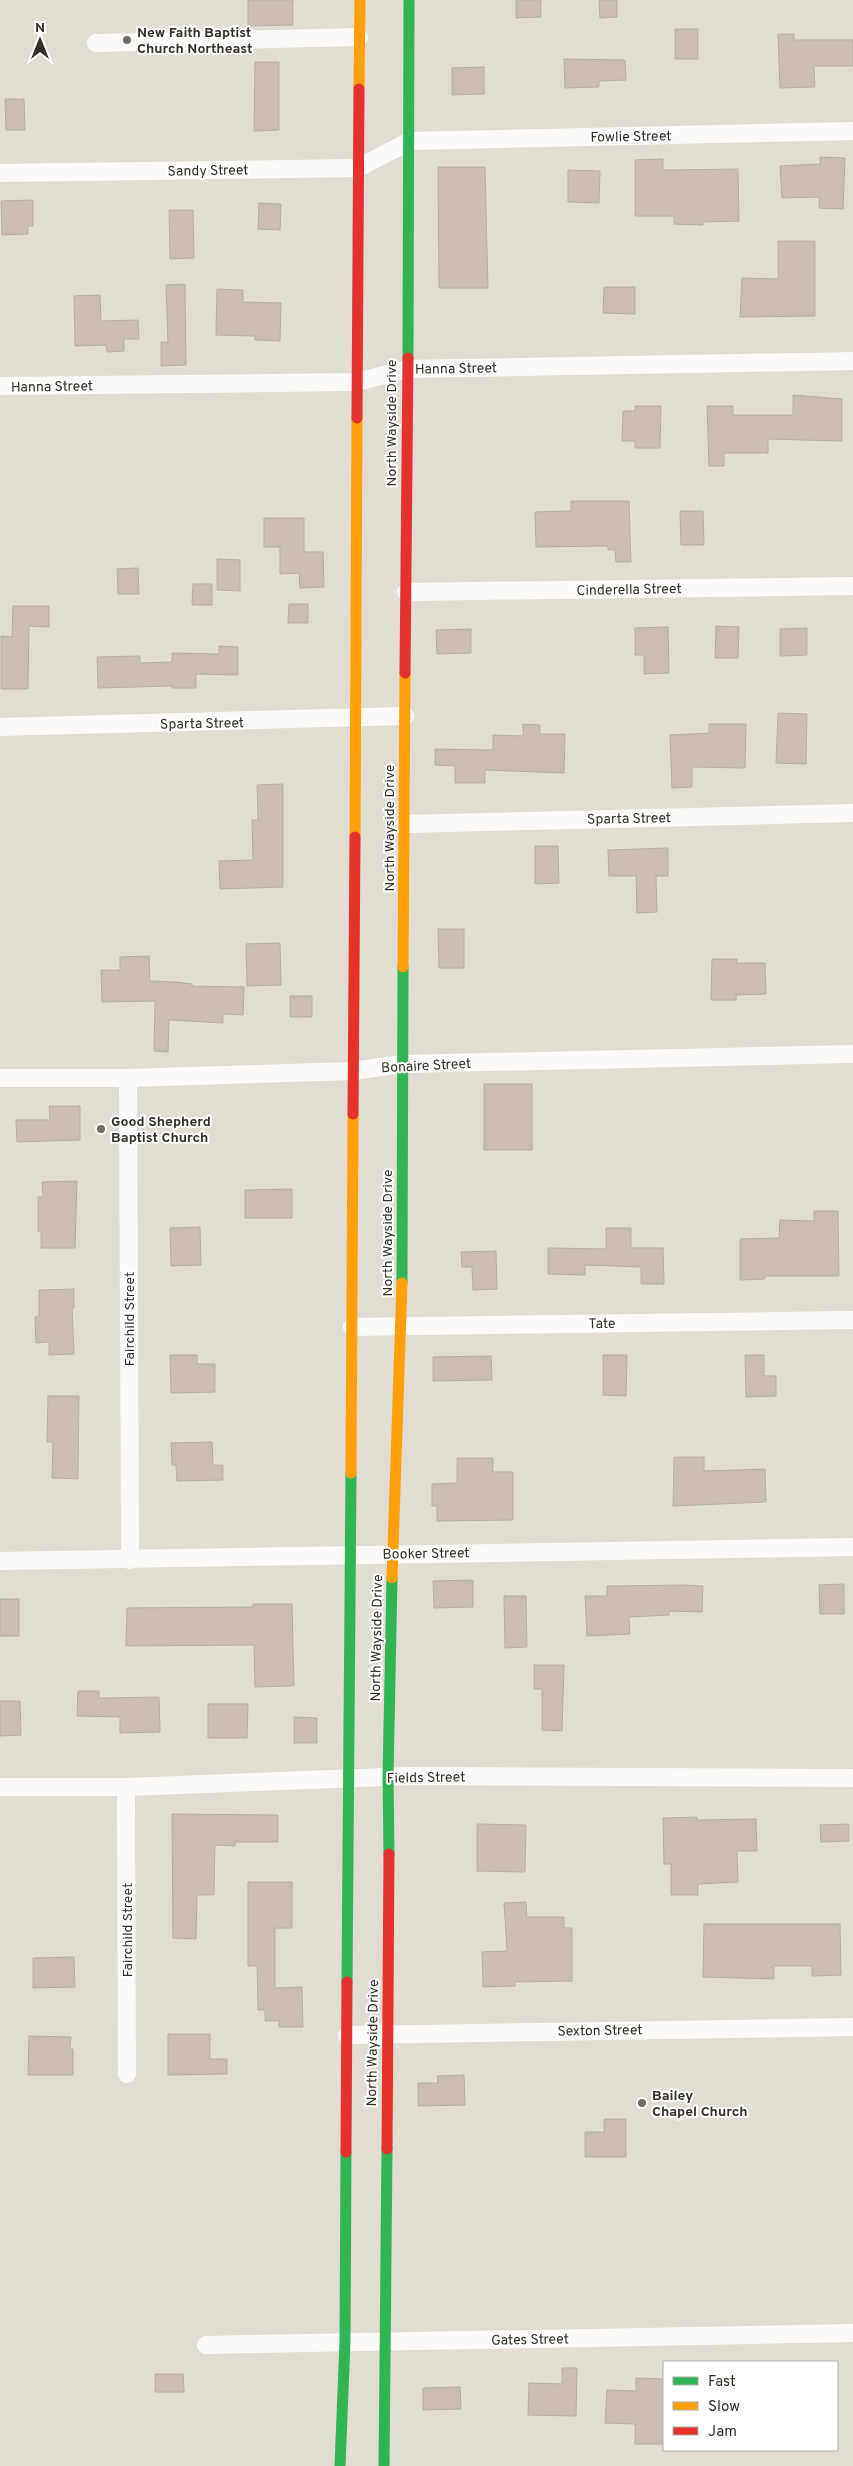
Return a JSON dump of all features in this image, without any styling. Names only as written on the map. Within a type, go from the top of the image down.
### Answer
[{"type":"main road","name":"North Wayside Drive","points":[[340,2466],[345,2342],[360,0]]},
{"type":"main road","name":"North Wayside Drive","points":[[384,2466],[387,2033],[390,1901],[388,1777],[392,1554],[402,1326],[406,369],[410,141],[409,0]]},
{"type":"street","points":[[96,43],[359,37]]},
{"type":"street","name":"Fowlie Street","points":[[410,141],[853,131]]},
{"type":"street","name":"Sandy Street","points":[[0,173],[358,168],[410,141]]},
{"type":"street","name":"Hanna Street","points":[[0,386],[357,382],[406,369],[853,361]]},
{"type":"street","name":"Cinderella Street","points":[[406,592],[853,586]]},
{"type":"street","name":"Sparta Street","points":[[0,727],[355,719],[405,716]]},
{"type":"street","name":"Sparta Street","points":[[405,824],[853,813]]},
{"type":"street","name":"Bonaire Street","points":[[0,1078],[128,1078],[353,1071],[402,1064],[853,1054]]},
{"type":"street","name":"Fairchild Street","points":[[128,1078],[130,1560]]},
{"type":"street","name":"Tate","points":[[352,1328],[853,1320]]},
{"type":"street","name":"Booker Street","points":[[0,1561],[853,1547]]},
{"type":"street","name":"Fields Street","points":[[0,1787],[126,1787],[349,1780],[388,1777],[853,1778]]},
{"type":"street","name":"Fairchild Street","points":[[126,1787],[127,2074]]},
{"type":"street","name":"Sexton Street","points":[[347,2035],[853,2027]]},
{"type":"street","name":"Gates Street","points":[[206,2345],[853,2333]]},
{"type":"building","points":[[248,0],[293,0],[293,25],[248,26]]},
{"type":"building","points":[[516,0],[541,0],[541,17],[516,18]]},
{"type":"building","points":[[599,0],[617,0],[617,17],[600,18]]},
{"type":"building","points":[[675,29],[698,29],[698,59],[675,59]]},
{"type":"building","points":[[778,34],[794,34],[794,40],[853,40],[853,66],[814,66],[815,87],[780,88]]},
{"type":"building","points":[[564,59],[625,60],[626,80],[599,81],[599,87],[565,88]]},
{"type":"building","points":[[255,62],[279,62],[279,130],[254,131]]},
{"type":"building","points":[[484,67],[484,94],[452,95],[452,68]]},
{"type":"building","points":[[5,99],[24,99],[25,130],[6,130]]},
{"type":"building","points":[[820,157],[845,158],[843,209],[819,208],[819,197],[782,198],[780,166],[820,164]]},
{"type":"building","points":[[663,159],[663,170],[738,169],[739,221],[703,222],[703,225],[674,224],[674,216],[635,216],[635,160]]},
{"type":"building","points":[[438,167],[485,167],[488,288],[439,288]]},
{"type":"building","points":[[568,170],[600,171],[599,203],[568,202]]},
{"type":"building","points":[[33,200],[33,226],[28,226],[28,234],[2,235],[1,201]]},
{"type":"building","points":[[259,203],[281,204],[280,230],[258,229]]},
{"type":"building","points":[[169,210],[193,210],[194,258],[170,259]]},
{"type":"building","points":[[778,241],[815,241],[815,316],[740,317],[742,278],[778,279]]},
{"type":"building","points":[[185,284],[186,365],[161,366],[161,342],[168,342],[166,285]]},
{"type":"building","points":[[604,287],[635,287],[635,314],[603,313]]},
{"type":"building","points":[[217,289],[243,290],[243,302],[281,303],[280,341],[255,340],[255,336],[216,335]]},
{"type":"building","points":[[100,295],[101,321],[138,320],[139,339],[124,339],[124,351],[107,352],[106,345],[75,346],[74,296]]},
{"type":"building","points":[[793,395],[842,399],[842,441],[768,439],[768,453],[724,453],[724,466],[709,466],[707,406],[733,406],[733,415],[793,415]]},
{"type":"building","points":[[635,406],[661,406],[660,448],[635,448],[635,441],[622,441],[623,411],[635,411]]},
{"type":"building","points":[[571,501],[629,501],[631,562],[616,562],[615,550],[608,550],[608,546],[536,547],[535,512],[571,511]]},
{"type":"building","points":[[680,511],[703,511],[704,545],[681,545]]},
{"type":"building","points":[[264,518],[304,518],[304,552],[323,552],[324,587],[300,588],[299,573],[280,574],[280,547],[264,547]]},
{"type":"building","points":[[217,559],[240,560],[240,591],[217,590]]},
{"type":"building","points":[[138,568],[139,594],[118,594],[117,569]]},
{"type":"building","points":[[193,584],[212,584],[212,605],[192,605]]},
{"type":"building","points":[[289,604],[308,604],[308,623],[288,623]]},
{"type":"building","points":[[13,606],[49,606],[49,627],[29,626],[28,689],[1,689],[1,636],[12,637]]},
{"type":"building","points":[[716,626],[739,627],[738,658],[715,658]]},
{"type":"building","points":[[668,627],[669,673],[644,674],[644,655],[635,655],[635,628]]},
{"type":"building","points":[[807,628],[807,655],[780,656],[780,629]]},
{"type":"building","points":[[471,629],[471,653],[437,654],[436,630]]},
{"type":"building","points":[[219,646],[238,647],[238,675],[196,674],[196,688],[172,688],[172,686],[98,688],[97,657],[140,656],[140,663],[172,662],[172,653],[219,654]]},
{"type":"building","points":[[778,713],[807,714],[806,764],[776,763]]},
{"type":"building","points":[[523,724],[540,725],[540,734],[565,734],[564,773],[485,770],[485,783],[455,783],[455,766],[435,765],[435,749],[493,750],[493,735],[523,736]]},
{"type":"building","points":[[709,724],[746,724],[745,768],[692,767],[692,787],[672,788],[670,735],[709,733]]},
{"type":"building","points":[[283,784],[283,887],[220,889],[219,861],[253,860],[252,820],[258,820],[257,785]]},
{"type":"building","points":[[535,846],[558,846],[559,883],[535,884]]},
{"type":"building","points":[[668,848],[668,876],[656,876],[657,912],[637,913],[636,876],[609,876],[608,850]]},
{"type":"building","points":[[438,929],[464,929],[464,968],[439,968]]},
{"type":"building","points":[[280,943],[281,985],[247,986],[246,944]]},
{"type":"building","points":[[149,956],[150,981],[176,982],[192,984],[192,986],[244,987],[243,1015],[223,1014],[223,1023],[169,1020],[168,1052],[154,1051],[155,1001],[102,1002],[101,970],[120,970],[120,957]]},
{"type":"building","points":[[712,959],[737,959],[737,963],[765,963],[766,994],[736,995],[736,1000],[711,1000]]},
{"type":"building","points":[[290,996],[312,996],[312,1017],[290,1017]]},
{"type":"building","points":[[484,1084],[532,1084],[532,1150],[484,1150]]},
{"type":"building","points":[[49,1106],[80,1106],[80,1140],[17,1142],[16,1120],[50,1120]]},
{"type":"building","points":[[77,1181],[75,1248],[41,1248],[41,1231],[38,1231],[38,1197],[43,1197],[42,1182]]},
{"type":"building","points":[[292,1189],[292,1218],[245,1218],[245,1190]]},
{"type":"building","points":[[814,1211],[838,1211],[839,1276],[765,1276],[765,1279],[740,1280],[740,1239],[779,1238],[780,1220],[814,1221]]},
{"type":"building","points":[[200,1227],[201,1265],[171,1266],[170,1228]]},
{"type":"building","points":[[606,1228],[631,1228],[631,1248],[663,1248],[664,1284],[641,1284],[641,1267],[585,1265],[585,1275],[548,1274],[548,1248],[606,1249]]},
{"type":"building","points":[[496,1251],[497,1289],[473,1290],[472,1267],[462,1267],[461,1252]]},
{"type":"building","points":[[74,1289],[74,1308],[72,1308],[74,1354],[49,1355],[49,1342],[36,1343],[35,1317],[39,1316],[39,1290]]},
{"type":"building","points":[[170,1355],[197,1355],[197,1364],[215,1364],[215,1392],[171,1393]]},
{"type":"building","points":[[603,1355],[627,1355],[626,1396],[603,1395]]},
{"type":"building","points":[[745,1355],[764,1355],[764,1376],[776,1376],[776,1396],[746,1397]]},
{"type":"building","points":[[491,1356],[492,1380],[433,1381],[433,1357]]},
{"type":"building","points":[[48,1396],[79,1396],[78,1479],[52,1478],[53,1442],[47,1442]]},
{"type":"building","points":[[212,1442],[213,1465],[223,1465],[223,1480],[177,1481],[176,1465],[172,1465],[171,1443]]},
{"type":"building","points":[[674,1457],[704,1457],[704,1471],[765,1469],[766,1502],[673,1506]]},
{"type":"building","points":[[457,1458],[493,1458],[493,1472],[513,1472],[513,1520],[437,1521],[437,1506],[432,1506],[432,1484],[457,1483]]},
{"type":"building","points":[[473,1580],[473,1607],[434,1608],[433,1581]]},
{"type":"building","points":[[844,1584],[844,1614],[820,1614],[819,1585]]},
{"type":"building","points":[[607,1586],[703,1586],[702,1612],[669,1611],[669,1615],[629,1617],[630,1634],[587,1636],[585,1596],[607,1596]]},
{"type":"building","points":[[504,1596],[526,1596],[527,1647],[505,1648]]},
{"type":"building","points":[[0,1599],[19,1599],[19,1636],[0,1636]]},
{"type":"building","points":[[253,1604],[292,1604],[294,1686],[255,1687],[254,1645],[126,1646],[127,1608],[253,1607]]},
{"type":"building","points":[[534,1665],[564,1665],[562,1731],[542,1730],[542,1689],[534,1689]]},
{"type":"building","points":[[78,1691],[99,1691],[99,1698],[159,1697],[160,1732],[120,1733],[120,1717],[77,1716]]},
{"type":"building","points":[[0,1701],[20,1701],[21,1735],[0,1736]]},
{"type":"building","points":[[208,1704],[248,1704],[247,1738],[208,1738]]},
{"type":"building","points":[[294,1717],[317,1718],[317,1743],[294,1743]]},
{"type":"building","points":[[172,1814],[278,1815],[278,1842],[235,1842],[235,1846],[215,1845],[214,1895],[197,1895],[196,1939],[173,1938]]},
{"type":"building","points":[[697,1817],[697,1820],[756,1819],[757,1851],[737,1851],[738,1882],[698,1884],[698,1895],[671,1895],[671,1864],[664,1864],[663,1818]]},
{"type":"building","points":[[477,1824],[526,1825],[525,1872],[477,1871]]},
{"type":"building","points":[[849,1824],[849,1841],[821,1842],[820,1825]]},
{"type":"building","points":[[248,1882],[292,1882],[292,1928],[275,1928],[275,1988],[302,1987],[303,2027],[279,2027],[279,2021],[265,2021],[265,2010],[258,2010],[257,1966],[248,1966]]},
{"type":"building","points":[[526,1902],[527,1917],[564,1917],[564,1928],[572,1928],[572,1981],[515,1982],[515,1986],[483,1987],[482,1952],[507,1951],[504,1903]]},
{"type":"building","points":[[704,1924],[840,1924],[841,1975],[812,1976],[812,1966],[774,1966],[774,1979],[703,1977]]},
{"type":"building","points":[[74,1957],[75,1987],[33,1988],[33,1958]]},
{"type":"building","points":[[168,2034],[210,2034],[210,2059],[227,2059],[227,2074],[168,2075]]},
{"type":"building","points":[[29,2036],[71,2037],[70,2049],[73,2049],[73,2075],[28,2075]]},
{"type":"building","points":[[464,2075],[465,2105],[418,2106],[418,2083],[438,2083],[437,2076]]},
{"type":"building","points":[[604,2119],[626,2119],[626,2157],[585,2157],[585,2132],[604,2132]]},
{"type":"building","points":[[562,2368],[577,2368],[576,2416],[528,2415],[529,2383],[562,2384]]},
{"type":"building","points":[[155,2374],[183,2374],[184,2392],[155,2392]]},
{"type":"building","points":[[636,2378],[663,2379],[663,2444],[635,2444],[635,2424],[605,2423],[607,2390],[636,2391]]},
{"type":"building","points":[[460,2387],[461,2409],[423,2410],[423,2388]]},
{"type":"traffic: fast","points":[[408,358],[409,0]]},
{"type":"traffic: fast","points":[[402,1283],[403,967]]},
{"type":"traffic: fast","points":[[347,1982],[351,1473]]},
{"type":"traffic: fast","points":[[389,1854],[388,1777],[392,1578]]},
{"type":"traffic: fast","points":[[384,2466],[387,2149]]},
{"type":"traffic: fast","points":[[340,2466],[345,2342],[346,2152]]},
{"type":"traffic: slow","points":[[359,89],[360,0]]},
{"type":"traffic: slow","points":[[355,837],[357,418]]},
{"type":"traffic: slow","points":[[403,967],[405,673]]},
{"type":"traffic: slow","points":[[351,1473],[353,1114]]},
{"type":"traffic: slow","points":[[392,1578],[402,1283]]},
{"type":"traffic: jam","points":[[357,418],[359,89]]},
{"type":"traffic: jam","points":[[405,673],[408,358]]},
{"type":"traffic: jam","points":[[353,1114],[355,837]]},
{"type":"traffic: jam","points":[[387,2149],[389,1854]]},
{"type":"traffic: jam","points":[[346,2152],[347,1982]]},
{"type":"place","name":"New Faith Baptist Church Northeast","points":[[127,40]]},
{"type":"place","name":"Good Shepherd Baptist Church","points":[[101,1129]]},
{"type":"place","name":"Bailey Chapel Church","points":[[642,2103]]}]
